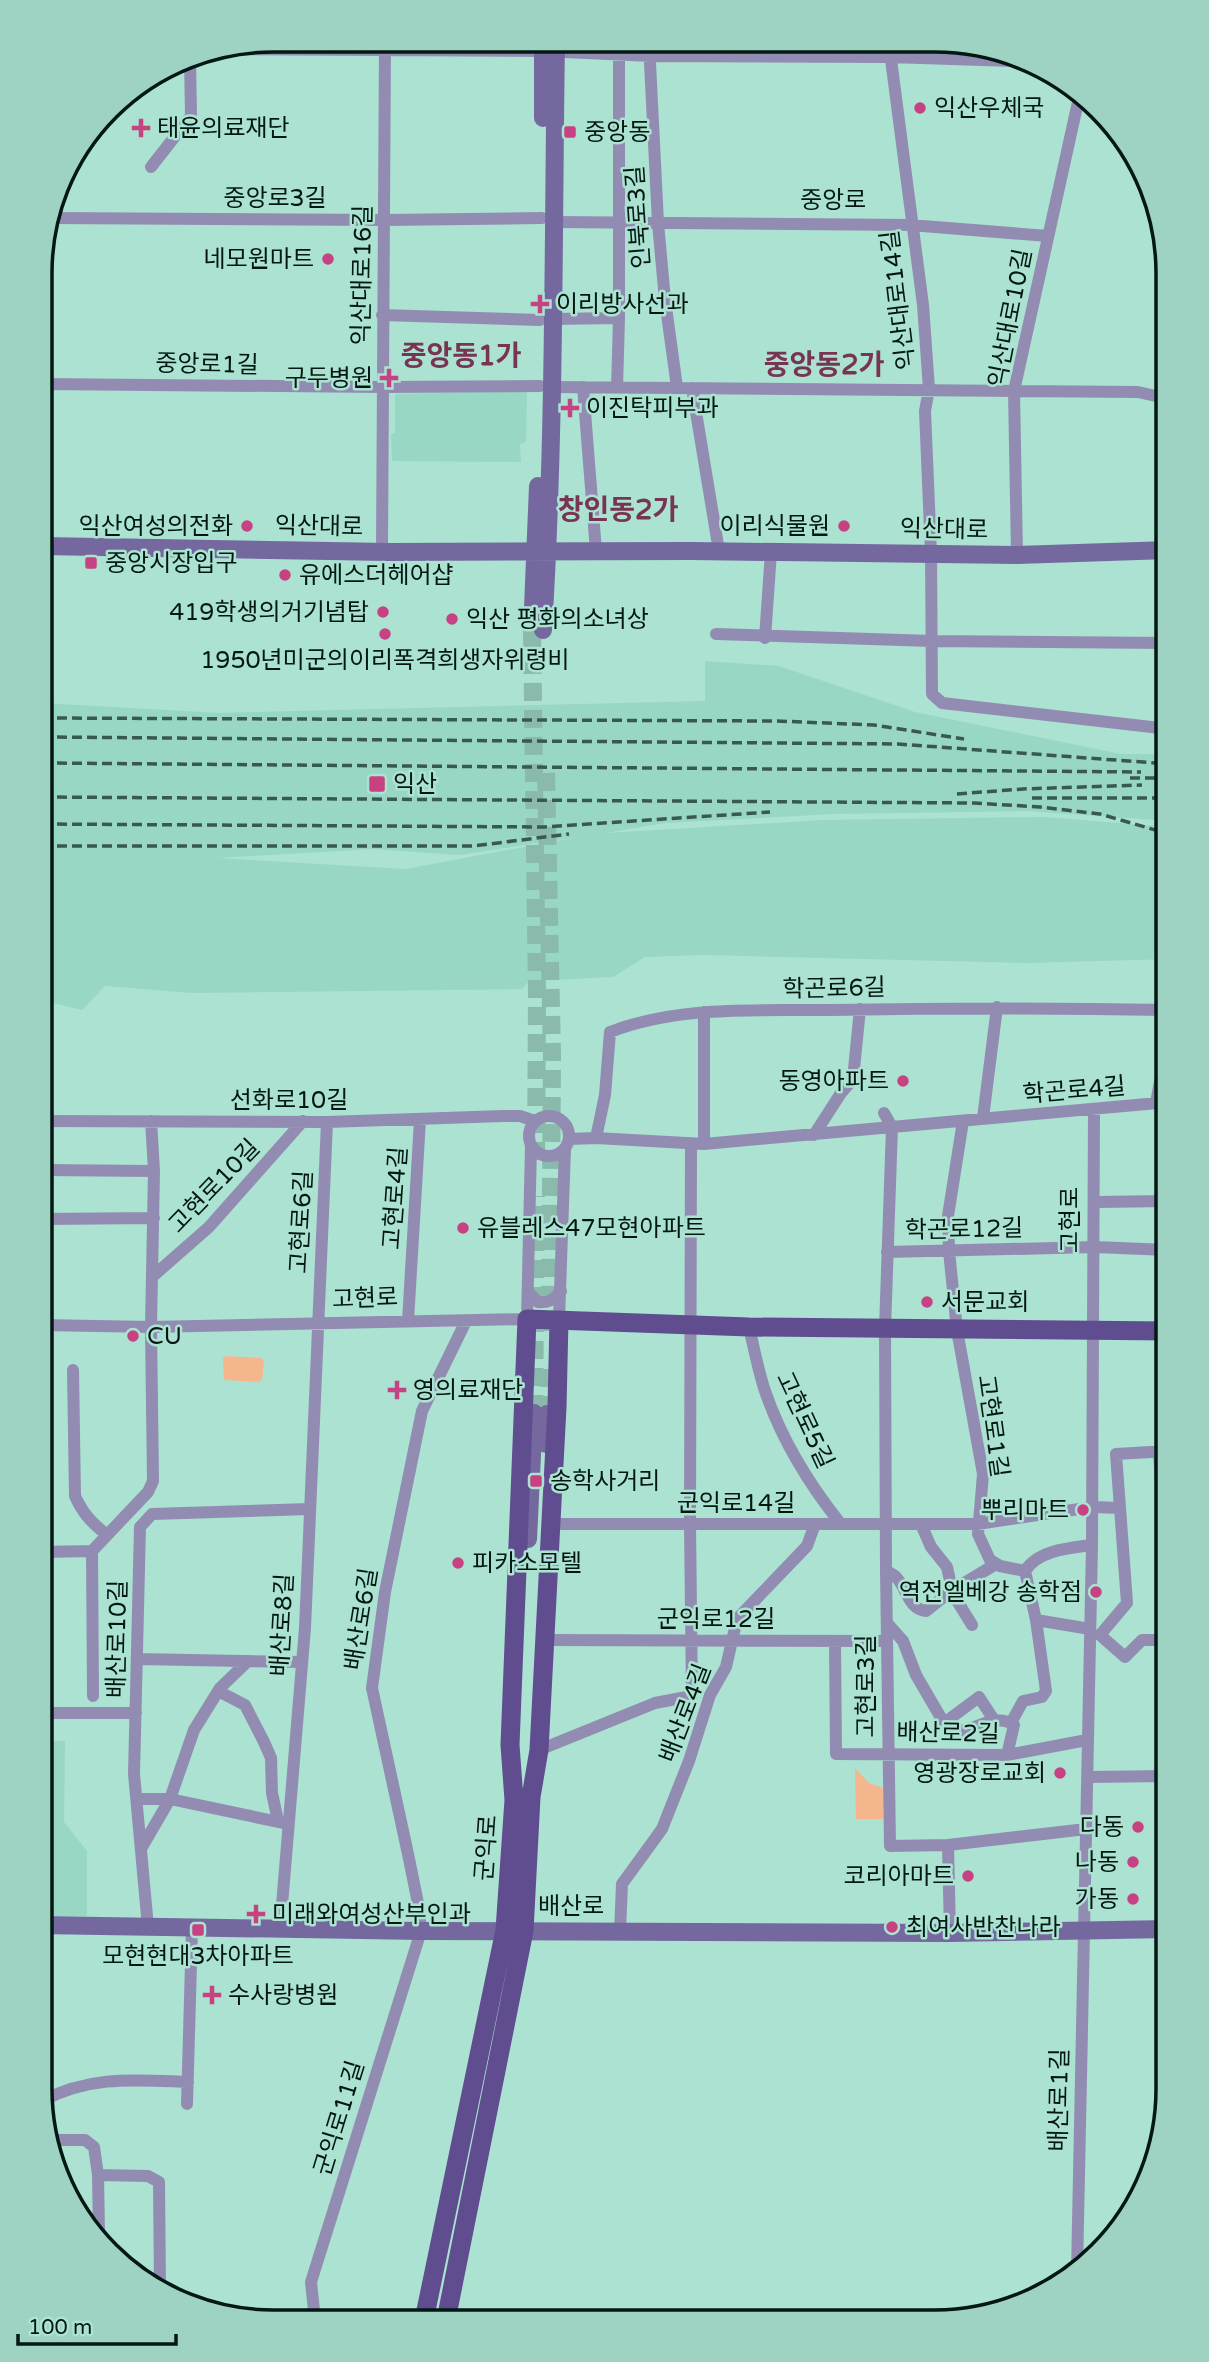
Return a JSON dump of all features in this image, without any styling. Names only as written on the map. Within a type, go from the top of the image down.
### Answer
[{"type":"main road","name":"고현로","points":[[527,1319],[749,1327],[1156,1331]]},
{"type":"main road","points":[[522,1798],[539,1750],[551,1524],[541,1410],[527,1319]]},
{"type":"main road","points":[[522,1798],[510,1745],[541,1410],[559,1320]]},
{"type":"main road","name":"군익로","points":[[448,2310],[514,1931],[522,1798]]},
{"type":"main road","name":"군익로","points":[[426,2310],[514,1931]]},
{"type":"street","points":[[604,52],[629,52]]},
{"type":"street","name":"인북로3길","points":[[650,52],[658,223],[677,387]]},
{"type":"street","name":"익산대로14길","points":[[890,52],[923,305],[929,389],[925,411],[931,553],[932,694],[942,703],[1156,728]]},
{"type":"street","points":[[903,52],[986,59]]},
{"type":"street","name":"익산대로16길","points":[[382,551],[385,53]]},
{"type":"street","points":[[538,629],[546,386],[550,53]]},
{"type":"street","points":[[617,388],[619,54]]},
{"type":"street","points":[[151,167],[191,116],[190,69]]},
{"type":"street","name":"익산대로10길","points":[[1017,555],[1014,391],[1077,104]]},
{"type":"street","name":"중앙로3길","points":[[60,218],[548,220]]},
{"type":"street","name":"중앙로","points":[[548,220],[911,225],[1048,236]]},
{"type":"street","points":[[382,314],[546,320],[619,318]]},
{"type":"street","name":"중앙로1길","points":[[52,384],[546,386]]},
{"type":"street","points":[[546,386],[1138,392],[1156,395]]},
{"type":"street","points":[[583,387],[596,551]]},
{"type":"street","points":[[692,388],[719,551]]},
{"type":"street","name":"익산대로","points":[[52,546],[541,553],[719,551],[1017,555],[1156,550]]},
{"type":"street","points":[[765,638],[771,552]]},
{"type":"street","points":[[716,634],[765,638],[1156,643]]},
{"type":"street","name":"학곤로6길","points":[[596,1138],[605,1095],[610,1032],[656,1018],[704,1012],[860,1009],[997,1007],[1156,1010]]},
{"type":"street","name":"학곤로4길","points":[[984,1118],[997,1007]]},
{"type":"street","points":[[814,1135],[853,1079],[860,1009]]},
{"type":"street","points":[[704,1012],[704,1144]]},
{"type":"street","name":"학곤로4길","points":[[567,1144],[596,1138],[704,1144],[1156,1104]]},
{"type":"street","name":"고현로","points":[[1093,1331],[1096,1202],[1094,1110]]},
{"type":"street","points":[[884,1113],[892,1127],[886,1329]]},
{"type":"street","points":[[527,1319],[531,1146],[529,1133],[535,1121],[547,1115],[560,1119],[568,1129],[559,1320]]},
{"type":"street","name":"선화로10길","points":[[52,1121],[327,1122],[520,1116],[535,1121]]},
{"type":"street","name":"고현로4길","points":[[408,1321],[420,1120]]},
{"type":"street","points":[[93,1696],[92,1551],[148,1492],[153,1481],[151,1327],[154,1171],[151,1121]]},
{"type":"street","name":"고현로10길","points":[[152,1277],[209,1227],[303,1121]]},
{"type":"street","points":[[957,1330],[948,1216],[963,1121]]},
{"type":"street","name":"고현로6길","points":[[317,1324],[327,1122]]},
{"type":"street","points":[[539,1750],[655,1703],[692,1696],[691,1143]]},
{"type":"street","points":[[531,1146],[536,1152],[555,1156],[567,1144]]},
{"type":"street","points":[[52,1170],[154,1171]]},
{"type":"street","points":[[1096,1202],[1156,1201]]},
{"type":"street","points":[[52,1219],[154,1219]]},
{"type":"street","name":"학곤로12길","points":[[887,1252],[1095,1247],[1156,1250]]},
{"type":"street","points":[[528,1292],[538,1302],[548,1303],[561,1291]]},
{"type":"street","name":"고현로","points":[[52,1325],[151,1327],[527,1319]]},
{"type":"street","name":"배산로6길","points":[[421,1931],[411,1867],[372,1688],[385,1592],[422,1411],[466,1321]]},
{"type":"street","name":"배산로8길","points":[[280,1929],[283,1822],[302,1662],[317,1324]]},
{"type":"street","name":"고현로5길","points":[[749,1327],[765,1392],[815,1492],[840,1523]]},
{"type":"street","name":"고현로3길","points":[[886,1329],[890,1846],[948,1845],[1086,1829]]},
{"type":"street","name":"고현로1길","points":[[957,1330],[983,1474],[978,1534],[990,1560],[996,1564]]},
{"type":"street","points":[[1084,1931],[1093,1507],[1093,1331]]},
{"type":"street","points":[[73,1370],[75,1496],[81,1511],[107,1535]]},
{"type":"street","points":[[1156,1452],[1116,1454],[1127,1603],[1100,1635],[1125,1657],[1142,1640],[1156,1640]]},
{"type":"street","name":"군익로14길","points":[[551,1524],[977,1524],[1093,1507],[1120,1508]]},
{"type":"street","name":"배산로10길","points":[[148,1927],[134,1774],[140,1528],[152,1514],[309,1510]]},
{"type":"street","name":"배산로4길","points":[[620,1931],[622,1884],[662,1829],[689,1761],[709,1695],[726,1667],[737,1619],[807,1546],[815,1524]]},
{"type":"street","points":[[921,1524],[931,1547],[947,1567],[953,1590],[972,1625]]},
{"type":"street","points":[[1011,1723],[1023,1701],[1042,1697],[1046,1691],[1036,1620],[1025,1571],[1032,1559],[1069,1548],[1092,1545]]},
{"type":"street","points":[[52,1552],[92,1551]]},
{"type":"street","points":[[886,1570],[897,1577],[911,1603],[920,1611],[926,1611],[953,1590],[996,1564],[1025,1571]]},
{"type":"street","points":[[1036,1620],[1090,1629]]},
{"type":"street","points":[[887,1623],[903,1641],[916,1675],[944,1723],[963,1731],[994,1720],[1006,1720],[1014,1725],[1007,1755]]},
{"type":"street","name":"군익로12길","points":[[544,1640],[887,1641]]},
{"type":"street","name":"배산로2길","points":[[835,1641],[836,1754],[1007,1755],[1087,1740]]},
{"type":"street","points":[[137,1659],[302,1662]]},
{"type":"street","points":[[141,1848],[170,1799],[194,1730],[218,1691],[248,1661]]},
{"type":"street","points":[[218,1691],[245,1705],[264,1742],[271,1758],[272,1793],[283,1822]]},
{"type":"street","points":[[944,1723],[979,1697],[994,1720]]},
{"type":"street","points":[[52,1713],[136,1713]]},
{"type":"street","points":[[1088,1777],[1156,1776]]},
{"type":"street","points":[[137,1799],[170,1799],[283,1822]]},
{"type":"street","points":[[948,1845],[950,1933]]},
{"type":"street","name":"배산로","points":[[52,1925],[421,1931],[950,1933],[1156,1929]]},
{"type":"street","points":[[187,2104],[192,1928]]},
{"type":"street","name":"군익로11길","points":[[314,2310],[311,2283],[421,1931]]},
{"type":"street","name":"배산로1길","points":[[1077,2258],[1084,1931]]},
{"type":"street","points":[[52,2096],[63,2090],[107,2080],[188,2082]]},
{"type":"street","points":[[59,2140],[85,2140],[94,2147],[98,2175],[99,2223]]},
{"type":"street","points":[[98,2175],[148,2176],[159,2182],[160,2278]]},
{"type":"shaded area","points":[[527,391],[526,442],[520,444],[521,462],[392,461],[391,434],[395,433],[395,394]]},
{"type":"shaded area","points":[[705,661],[779,666],[915,712],[1121,754],[1156,754],[1156,820],[1028,811],[834,814],[664,823],[606,833],[823,820],[1044,817],[1156,826],[1156,959],[1027,963],[704,955],[645,957],[613,977],[528,981],[523,989],[192,993],[105,986],[82,1010],[52,1003],[52,704],[218,713],[705,701]],"holes":[[[583,836],[406,869],[217,858],[373,849],[459,855]]]},
{"type":"shaded area","points":[[223,1358],[261,1358],[264,1361],[262,1380],[224,1380]]},
{"type":"shaded area","points":[[52,1741],[65,1741],[64,1822],[87,1851],[87,1916],[52,1916]]},
{"type":"shaded area","points":[[855,1768],[869,1783],[883,1788],[883,1819],[856,1819]]},
{"type":"tunnel","points":[[532,629],[537,995],[536,1164]]},
{"type":"tunnel","points":[[546,773],[552,1055],[550,1333]]},
{"type":"tunnel","points":[[534,1413],[536,1196]]},
{"type":"tunnel","points":[[547,1414],[549,1368]]},
{"type":"railway","points":[[52,718],[777,721],[874,725],[964,739]]},
{"type":"railway","points":[[52,737],[898,744],[1156,763]]},
{"type":"railway","points":[[52,763],[1141,772]]},
{"type":"railway","points":[[1130,778],[1156,778]]},
{"type":"railway","points":[[957,794],[1142,785]]},
{"type":"railway","points":[[52,797],[974,803],[1100,814],[1156,830]]},
{"type":"railway","points":[[1032,798],[1156,798]]},
{"type":"railway","points":[[52,824],[544,827],[770,812]]},
{"type":"railway","points":[[52,846],[473,846],[569,834]]},
{"type":"place","name":"익산우체국","points":[[920,108]]},
{"type":"place","name":"태윤의료재단","points":[[141,128]]},
{"type":"place","name":"중앙동","points":[[570,132]]},
{"type":"place","name":"네모원마트","points":[[328,259]]},
{"type":"place","name":"이리방사선과","points":[[540,304]]},
{"type":"place","name":"구두병원","points":[[389,378]]},
{"type":"place","name":"이진탁피부과","points":[[570,408]]},
{"type":"place","name":"익산여성의전화","points":[[247,526]]},
{"type":"place","name":"이리식물원","points":[[844,526]]},
{"type":"place","name":"중앙시장입구","points":[[91,563]]},
{"type":"place","name":"유에스더헤어샵","points":[[285,575]]},
{"type":"place","name":"419학생의거기념탑","points":[[383,612]]},
{"type":"place","name":"익산 평화의소녀상","points":[[452,619]]},
{"type":"place","name":"1950년미군의이리폭격희생자위령비","points":[[385,634]]},
{"type":"place","name":"익산","points":[[377,784]]},
{"type":"place","name":"동영아파트","points":[[903,1081]]},
{"type":"place","name":"유블레스47모현아파트","points":[[463,1228]]},
{"type":"place","name":"서문교회","points":[[927,1302]]},
{"type":"place","name":"CU","points":[[133,1336]]},
{"type":"place","name":"영의료재단","points":[[397,1390]]},
{"type":"place","name":"송학사거리","points":[[536,1481]]},
{"type":"place","name":"뿌리마트","points":[[1083,1510]]},
{"type":"place","name":"피카소모텔","points":[[458,1563]]},
{"type":"place","name":"역전엘베강 송학점","points":[[1096,1592]]},
{"type":"place","name":"영광장로교회","points":[[1060,1773]]},
{"type":"place","name":"다동","points":[[1138,1827]]},
{"type":"place","name":"나동","points":[[1133,1862]]},
{"type":"place","name":"코리아마트","points":[[968,1876]]},
{"type":"place","name":"가동","points":[[1133,1899]]},
{"type":"place","name":"미래와여성산부인과","points":[[256,1914]]},
{"type":"place","name":"최여사반찬나라","points":[[892,1927]]},
{"type":"place","name":"모현현대3차아파트","points":[[198,1930]]},
{"type":"place","name":"수사랑병원","points":[[212,1995]]},
{"type":"district","name":"중앙동1가","points":[[461,355]]},
{"type":"district","name":"중앙동2가","points":[[824,364]]},
{"type":"district","name":"창인동2가","points":[[618,509]]}]
